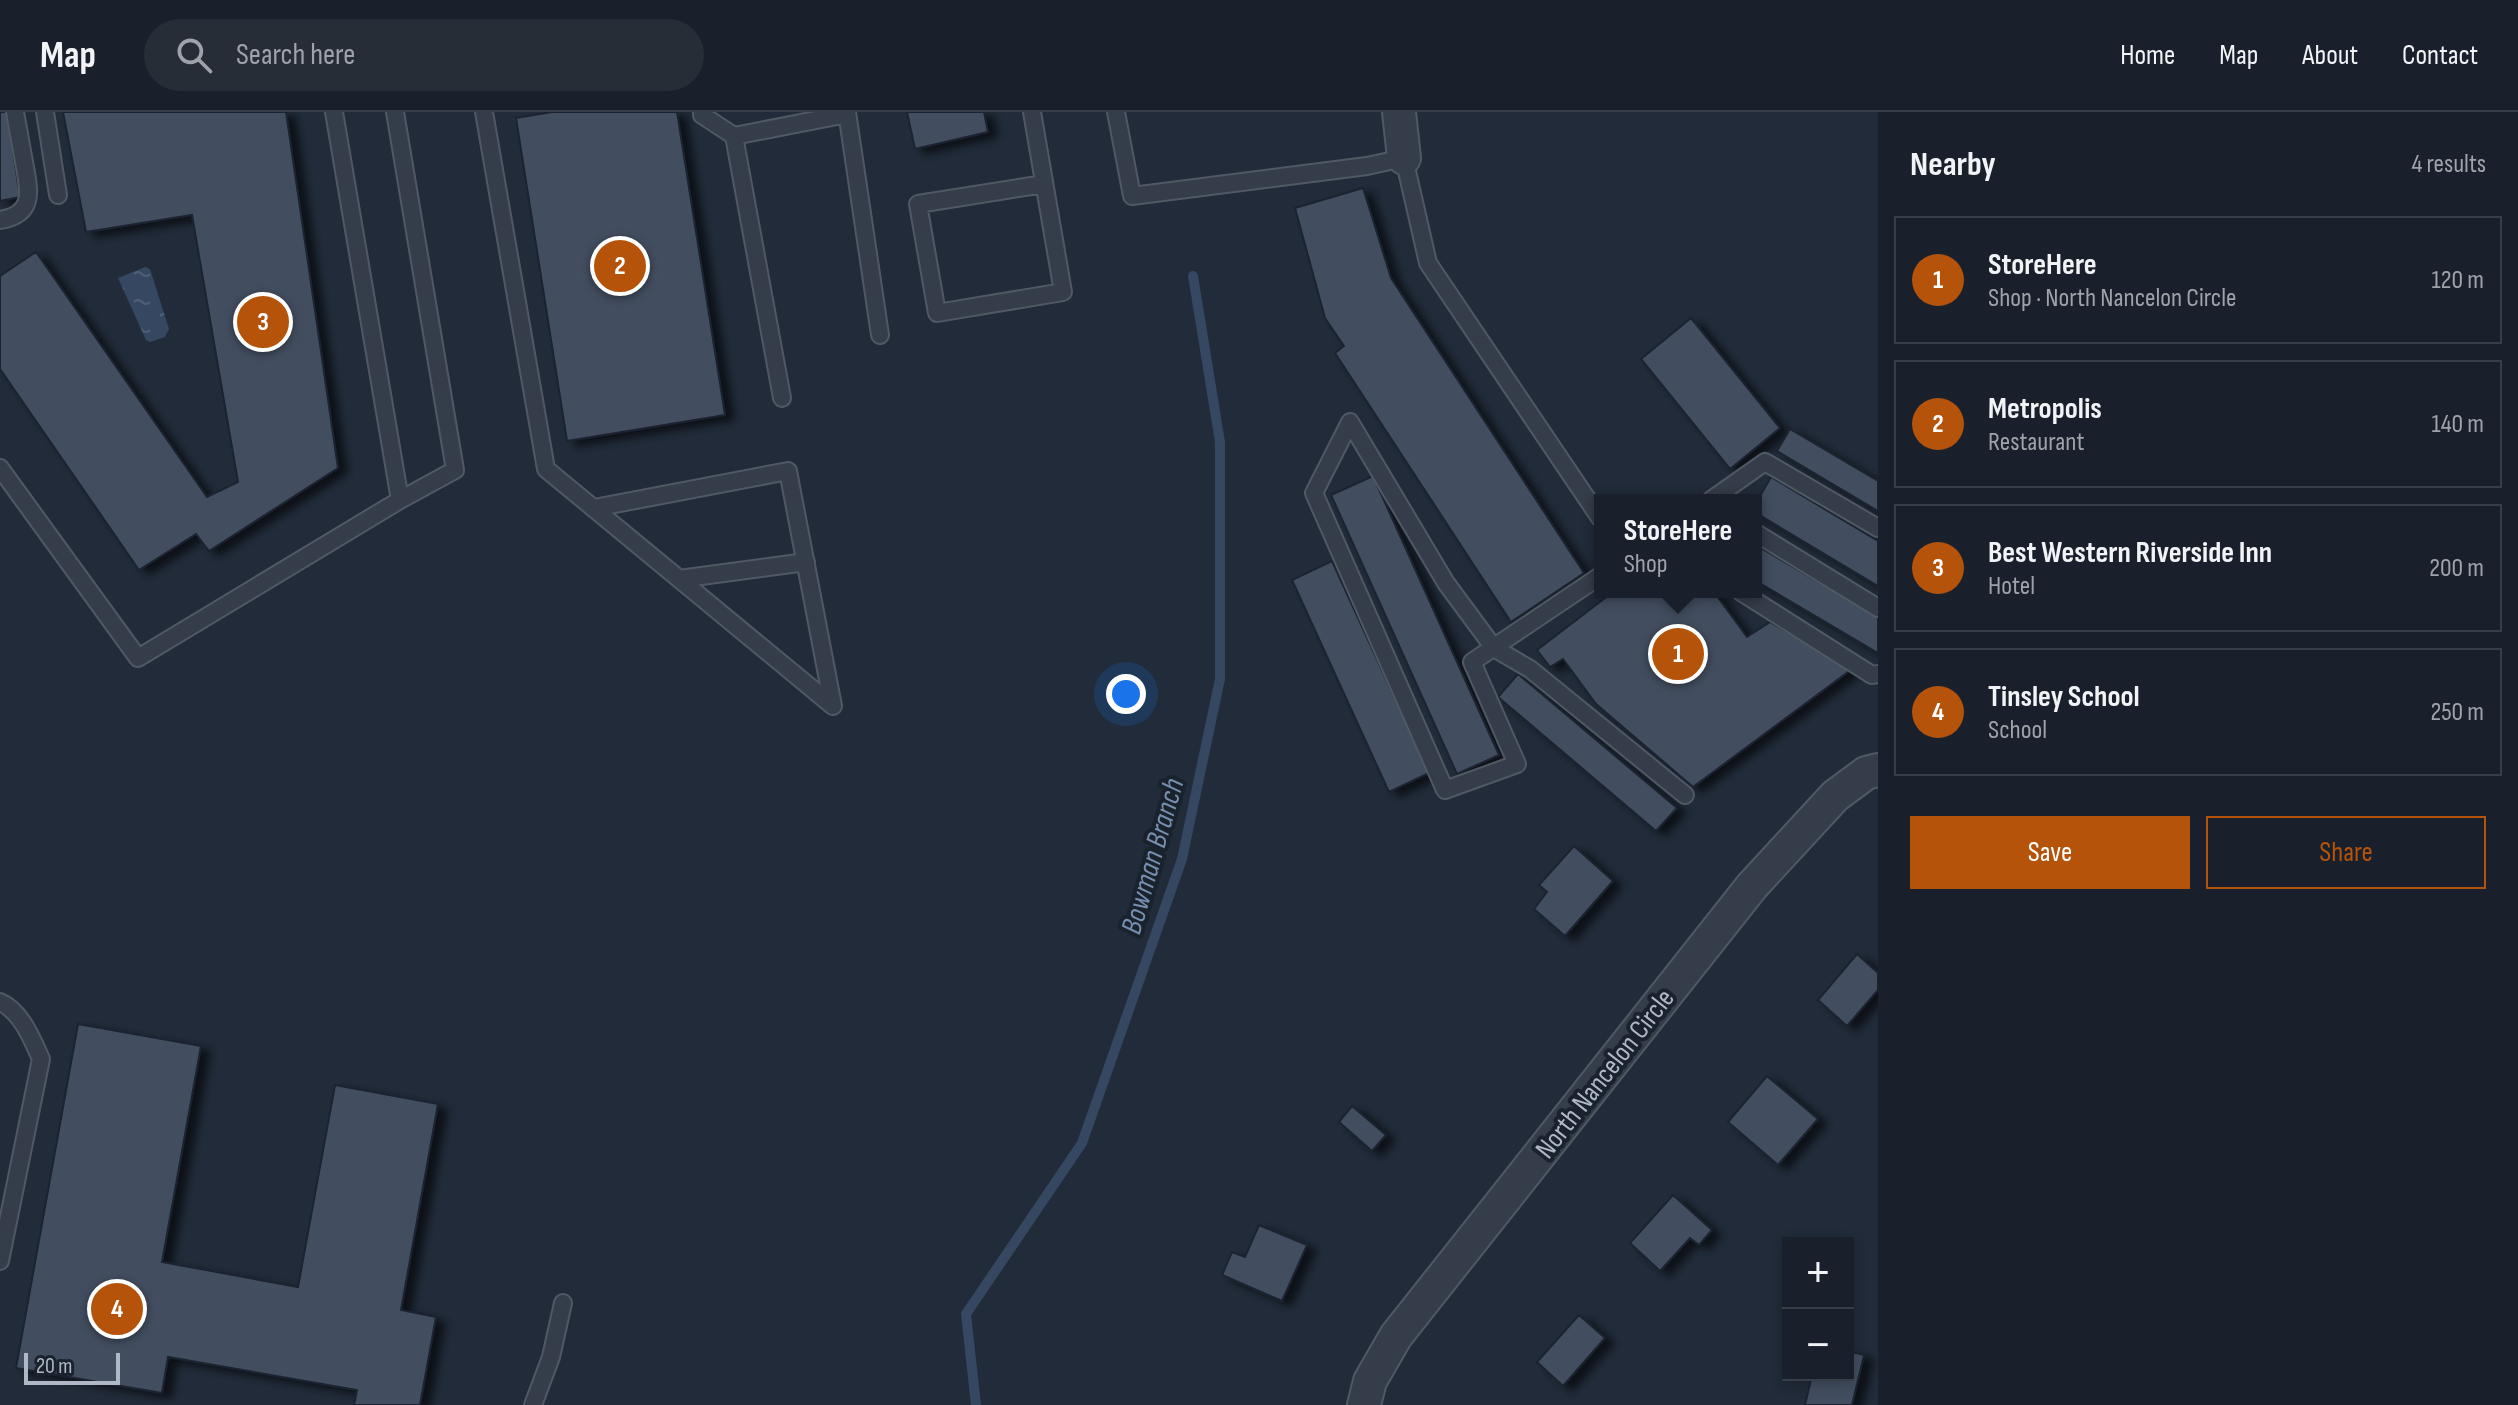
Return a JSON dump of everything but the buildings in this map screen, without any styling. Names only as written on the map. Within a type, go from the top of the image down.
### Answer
[{"type":"street","points":[[1399,112],[1404,158]]},
{"type":"street","name":"North Nancelon Circle","points":[[1364,1405],[1370,1381],[1396,1336],[1752,886],[1835,796],[1866,773],[1878,770]]},
{"type":"lane","points":[[0,220],[13,218],[24,209],[30,195],[15,112]]},
{"type":"lane","points":[[45,112],[58,195]]},
{"type":"lane","points":[[334,112],[400,500]]},
{"type":"lane","points":[[0,468],[138,658],[455,470],[395,112]]},
{"type":"lane","points":[[484,112],[546,469],[833,706],[788,471],[594,508]]},
{"type":"lane","points":[[702,112],[734,136],[847,113],[880,335]]},
{"type":"lane","points":[[1032,112],[1063,292],[937,313],[918,204],[1044,184]]},
{"type":"lane","points":[[1116,112],[1132,196],[1367,166],[1404,158],[1428,263],[1594,509]]},
{"type":"lane","points":[[734,136],[782,398]]},
{"type":"lane","points":[[1594,580],[1494,648],[1472,662],[1517,764],[1445,790],[1314,493],[1350,422],[1446,583],[1494,648],[1530,669],[1685,795]]},
{"type":"lane","points":[[1720,494],[1765,462],[1878,528]]},
{"type":"lane","points":[[1762,537],[1878,608]]},
{"type":"lane","points":[[679,579],[806,562]]},
{"type":"lane","points":[[1750,598],[1872,675],[1878,674]]},
{"type":"lane","points":[[0,1002],[6,1004],[30,1032],[41,1059],[0,1261]]},
{"type":"lane","points":[[533,1405],[551,1357],[563,1303]]},
{"type":"water","points":[[145,267],[150,269],[169,329],[165,337],[150,342],[146,340],[118,278]]},
{"type":"waterway","name":"Bowman Branch","points":[[976,1405],[966,1314],[1082,1143],[1182,859],[1220,679],[1220,442],[1193,276]]},
{"type":"place","name":"Metropolis","points":[[620,266]]},
{"type":"place","name":"Best Western Riverside Inn","points":[[263,322]]},
{"type":"place","name":"StoreHere","points":[[1678,654]]},
{"type":"place","name":"Tinsley School","points":[[117,1309]]}]
